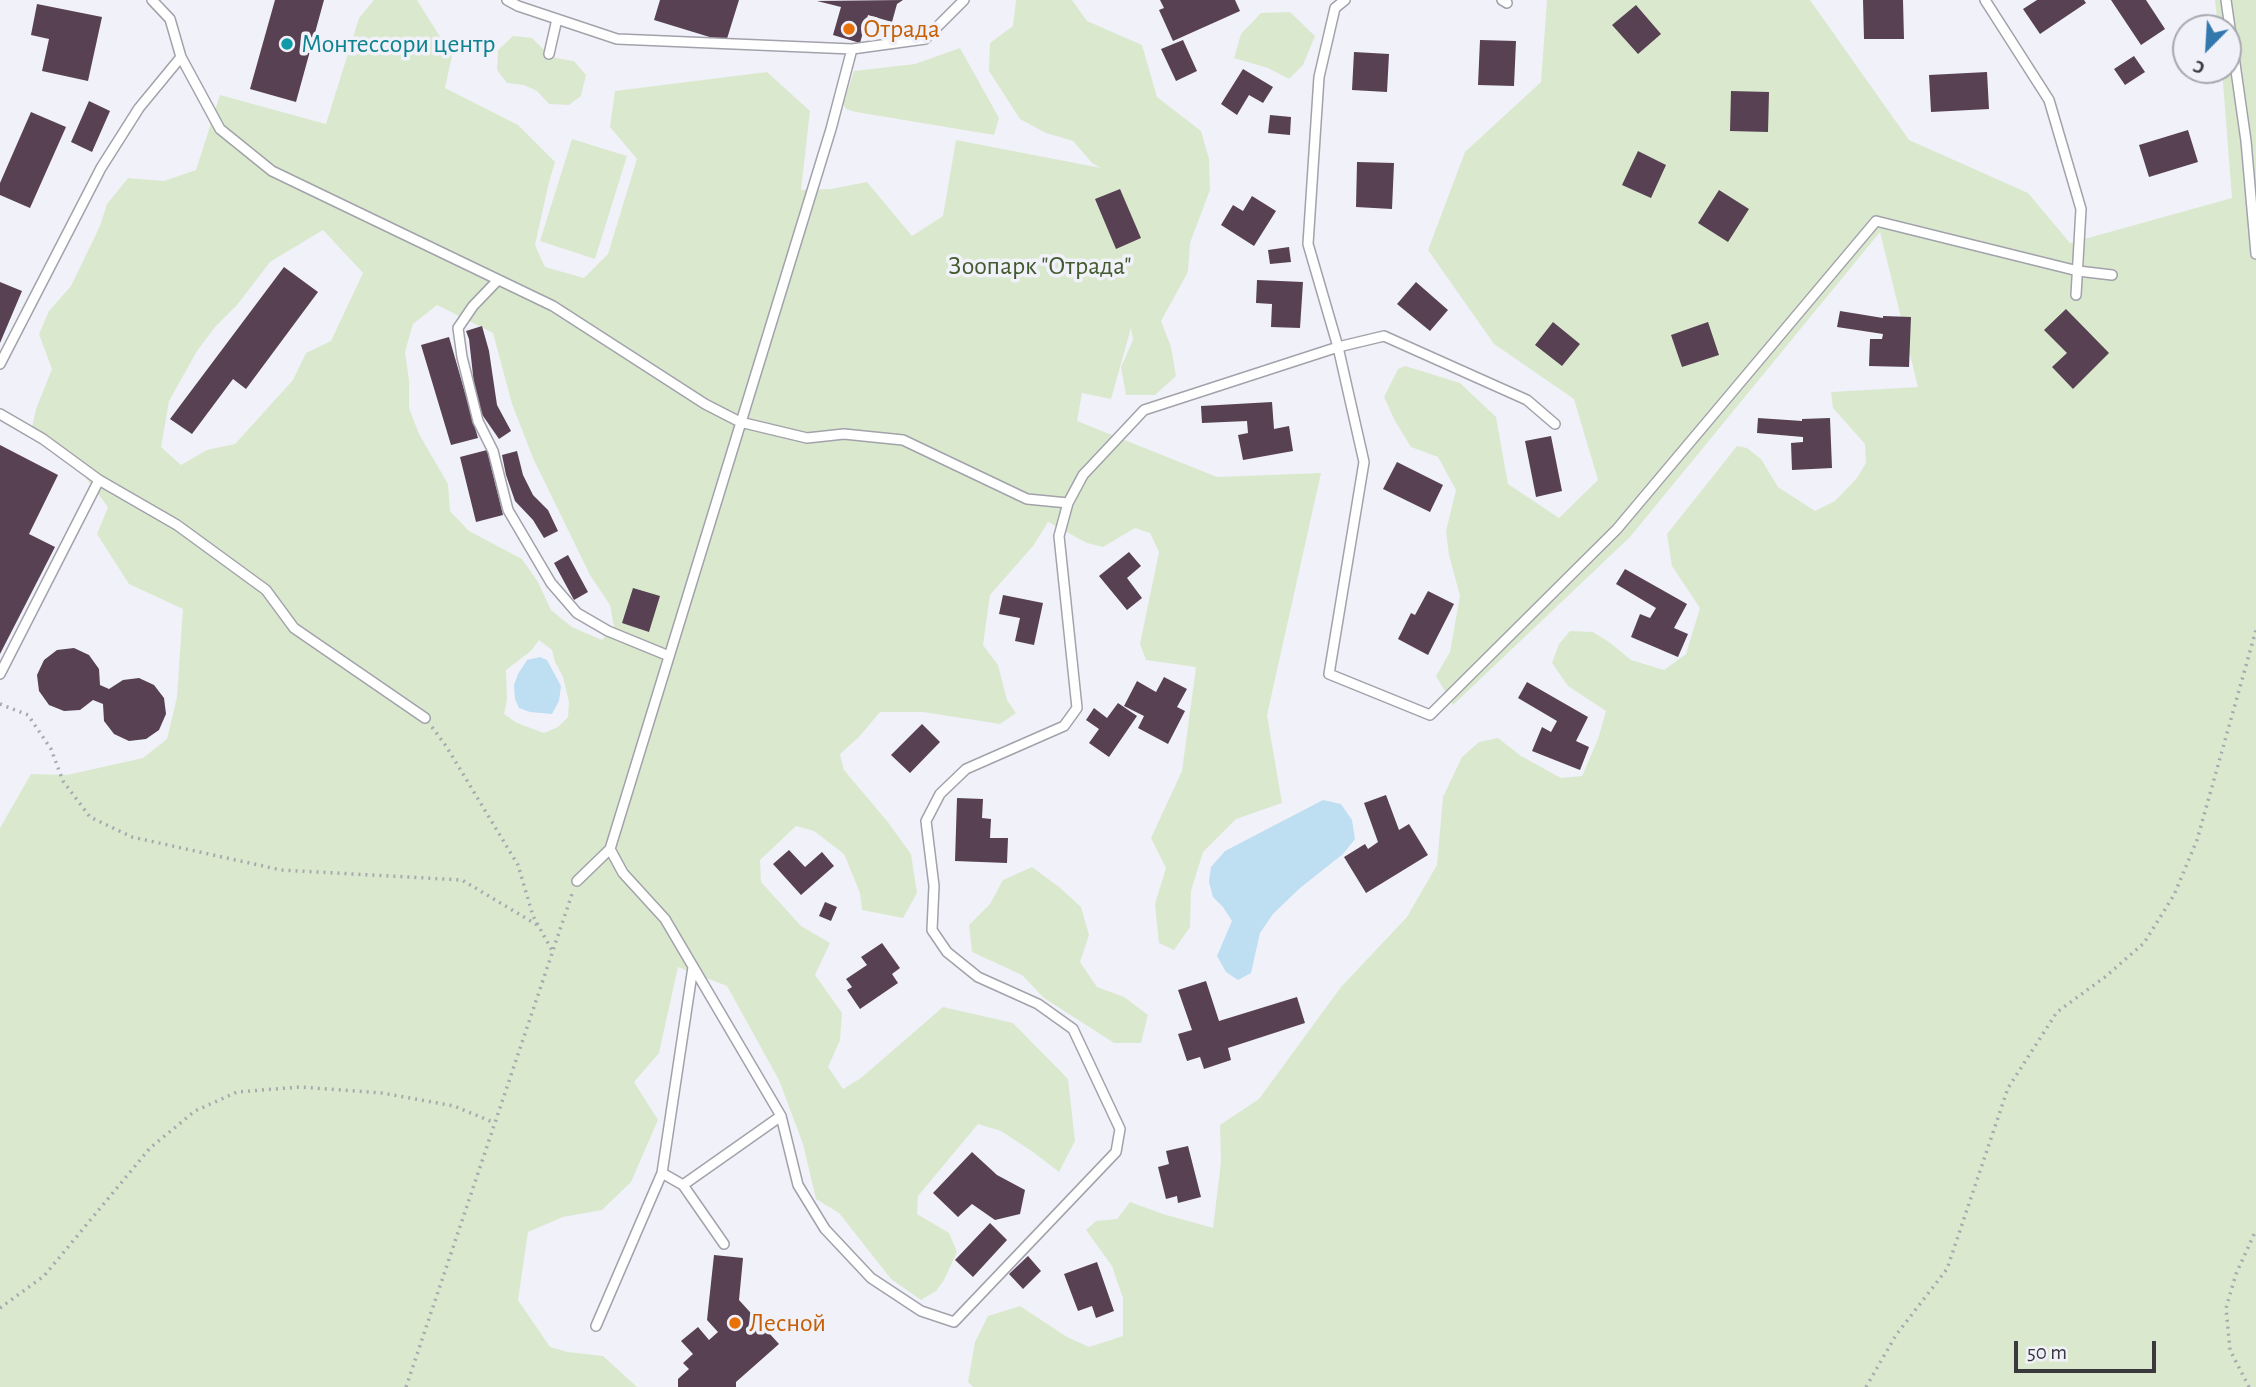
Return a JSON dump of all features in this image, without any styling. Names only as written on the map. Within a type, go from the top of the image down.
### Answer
[{"type":"lane","points":[[152,0],[170,19],[181,57],[220,130],[272,171],[553,306],[705,404],[740,422],[807,438],[844,434],[903,440],[1027,499],[1068,503]]},
{"type":"lane","points":[[508,0],[518,6],[617,39],[852,49],[925,39],[964,0]]},
{"type":"lane","points":[[1345,0],[1335,8],[1319,77],[1308,244],[1338,347],[1364,461],[1329,674],[1430,715],[1617,529],[1876,221],[2078,271],[2112,275]]},
{"type":"lane","points":[[1985,0],[2049,100],[2081,209],[2076,295]]},
{"type":"lane","points":[[2227,0],[2246,141],[2256,254]]},
{"type":"lane","points":[[549,54],[557,19]]},
{"type":"lane","points":[[577,881],[610,849],[831,129],[852,49]]},
{"type":"lane","points":[[0,364],[101,168],[139,108],[181,57]]},
{"type":"lane","points":[[498,279],[473,306],[458,328],[462,357],[478,421],[494,451],[508,510],[551,583],[577,613],[608,631],[669,656]]},
{"type":"lane","points":[[610,849],[623,873],[665,919],[781,1116],[798,1185],[825,1230],[871,1278],[921,1311],[954,1322],[1116,1152],[1120,1129],[1073,1029],[1038,1004],[978,977],[947,952],[932,930],[934,886],[926,821],[940,794],[966,769],[1063,726],[1077,708],[1059,536],[1068,503],[1083,475],[1144,410],[1338,347],[1384,336],[1527,400],[1556,424]]},
{"type":"lane","points":[[0,414],[43,439],[99,480],[177,526],[266,590],[295,628],[425,718]]},
{"type":"lane","points":[[0,674],[99,480]]},
{"type":"lane","points":[[596,1326],[662,1173],[693,967]]},
{"type":"lane","points":[[683,1185],[781,1116]]},
{"type":"lane","points":[[662,1173],[683,1185],[724,1244]]},
{"type":"path","points":[[1866,1387],[1896,1335],[1947,1269],[2008,1088],[2057,1012],[2105,977],[2144,943],[2174,895],[2197,840],[2256,630]]},
{"type":"path","points":[[0,704],[28,715],[51,749],[63,781],[90,817],[132,837],[281,870],[462,880],[539,926]]},
{"type":"path","points":[[425,718],[446,746],[518,865],[533,916],[553,952]]},
{"type":"path","points":[[406,1387],[577,881]]},
{"type":"path","points":[[0,1308],[44,1276],[150,1149],[195,1111],[237,1092],[300,1087],[382,1093],[454,1106],[495,1123]]},
{"type":"path","points":[[2249,1387],[2230,1350],[2226,1308],[2236,1274],[2256,1230]]},
{"type":"green space","name":"Зоопарк \"Отрада\"","points":[[374,0],[417,0],[452,56],[445,88],[518,125],[555,162],[535,245],[545,267],[584,278],[608,254],[637,159],[610,127],[615,91],[767,72],[810,111],[801,190],[831,189],[867,182],[912,236],[943,216],[956,140],[1101,168],[1092,163],[1073,141],[1046,133],[1020,119],[989,71],[990,43],[1013,26],[1016,0],[1072,0],[1087,21],[1142,45],[1157,97],[1201,131],[1209,159],[1210,190],[1190,243],[1188,272],[1161,321],[1171,347],[1176,376],[1155,395],[1126,395],[1121,367],[1133,340],[1131,328],[1111,399],[1082,393],[1077,421],[1217,477],[1321,473],[1267,715],[1282,803],[1236,819],[1203,852],[1191,891],[1190,927],[1174,950],[1159,943],[1155,904],[1166,868],[1151,838],[1182,771],[1196,667],[1146,660],[1140,644],[1159,552],[1150,533],[1135,528],[1103,547],[1087,543],[1048,522],[1033,546],[990,595],[983,645],[998,665],[1007,700],[1016,713],[1000,724],[923,712],[880,712],[840,754],[844,770],[911,854],[917,893],[903,918],[862,910],[860,893],[844,854],[814,831],[796,826],[760,860],[761,882],[801,926],[830,943],[815,975],[842,1013],[840,1040],[828,1067],[843,1089],[861,1078],[943,1007],[1013,1023],[1068,1079],[1075,1141],[1059,1172],[1001,1131],[978,1124],[918,1196],[917,1214],[949,1233],[957,1252],[936,1291],[921,1300],[891,1279],[839,1213],[816,1199],[803,1144],[779,1080],[727,986],[678,967],[659,1053],[634,1082],[658,1120],[631,1182],[602,1210],[563,1217],[528,1232],[518,1300],[550,1347],[603,1356],[637,1387],[0,1387],[0,828],[31,774],[67,775],[143,758],[167,739],[177,697],[183,609],[129,584],[97,534],[108,507],[75,464],[32,427],[52,369],[39,334],[49,311],[71,286],[100,226],[107,204],[128,178],[164,181],[196,170],[220,95],[326,124],[359,18]],"holes":[[[323,230],[363,273],[331,341],[306,353],[293,380],[235,444],[207,450],[181,465],[161,447],[169,401],[197,351],[270,262]],[[437,305],[493,333],[512,404],[533,458],[590,575],[610,605],[614,627],[602,640],[572,627],[551,610],[538,582],[522,559],[469,531],[450,511],[448,484],[419,434],[409,408],[405,352],[413,324]],[[539,640],[552,650],[569,702],[568,717],[558,727],[544,733],[517,723],[504,714],[507,700],[506,670],[531,651]]]},
{"type":"green space","points":[[1547,0],[1810,0],[1909,140],[2028,193],[2070,243],[2232,198],[2223,84],[2242,84],[2242,14],[2216,14],[2215,0],[2256,0],[2256,1387],[973,1387],[968,1382],[975,1342],[988,1316],[1020,1306],[1067,1337],[1089,1347],[1123,1336],[1123,1298],[1112,1266],[1086,1230],[1096,1221],[1117,1219],[1130,1202],[1213,1228],[1221,1162],[1220,1125],[1259,1099],[1341,987],[1407,917],[1437,865],[1443,797],[1462,757],[1479,742],[1498,738],[1521,756],[1561,778],[1582,776],[1598,739],[1606,711],[1568,686],[1552,663],[1559,644],[1570,631],[1593,632],[1631,660],[1664,670],[1686,654],[1700,608],[1672,566],[1667,534],[1737,446],[1747,448],[1761,459],[1778,487],[1815,511],[1835,501],[1857,478],[1866,463],[1865,444],[1833,408],[1831,392],[1918,387],[1880,232],[1630,537],[1453,705],[1436,676],[1450,652],[1460,596],[1449,555],[1446,531],[1456,490],[1438,457],[1411,447],[1395,421],[1384,397],[1398,369],[1405,366],[1460,383],[1496,417],[1508,484],[1559,518],[1598,480],[1574,399],[1494,344],[1428,250],[1465,152],[1541,82]]},
{"type":"green space","points":[[1290,12],[1315,36],[1303,65],[1289,79],[1268,68],[1234,58],[1241,34],[1261,13]]},
{"type":"green space","points":[[513,36],[532,38],[556,58],[574,61],[586,75],[581,96],[569,105],[549,104],[537,91],[524,85],[507,83],[497,70],[498,50]]},
{"type":"green space","points":[[960,48],[999,118],[994,135],[856,112],[846,109],[843,104],[854,71],[915,64]]},
{"type":"green space","points":[[572,139],[627,156],[595,259],[540,241]]},
{"type":"green space","points":[[1032,867],[1081,907],[1089,935],[1080,962],[1097,987],[1124,997],[1148,1015],[1141,1043],[1114,1043],[1044,998],[1022,975],[972,952],[969,925],[990,904],[1003,880]]},
{"type":"water","points":[[540,657],[547,660],[561,686],[559,701],[552,714],[519,708],[515,699],[514,685],[518,674],[527,660]]},
{"type":"water","points":[[1323,800],[1341,804],[1352,820],[1355,839],[1343,854],[1300,888],[1273,914],[1260,933],[1251,973],[1238,980],[1226,972],[1217,956],[1232,921],[1213,897],[1209,882],[1211,867],[1225,851]]},
{"type":"building","name":"Монтессори центр","points":[[275,0],[324,0],[296,102],[250,89]]},
{"type":"building","points":[[660,0],[739,0],[726,42],[654,20]]},
{"type":"building","name":"Отрада","points":[[903,0],[897,4],[892,22],[868,15],[860,43],[833,35],[841,7],[817,1]]},
{"type":"building","points":[[1160,0],[1235,0],[1240,11],[1173,41],[1159,10],[1164,8]]},
{"type":"building","points":[[1863,0],[1903,0],[1904,39],[1864,39]]},
{"type":"building","points":[[2037,0],[2084,0],[2086,3],[2040,34],[2023,9]]},
{"type":"building","points":[[2111,0],[2146,0],[2165,29],[2141,45]]},
{"type":"building","points":[[37,4],[102,17],[88,81],[42,71],[49,39],[31,35]]},
{"type":"building","points":[[1636,5],[1661,34],[1638,54],[1612,25]]},
{"type":"building","points":[[1183,40],[1197,71],[1176,81],[1161,49]]},
{"type":"building","points":[[1480,40],[1516,41],[1514,86],[1478,85]]},
{"type":"building","points":[[1354,52],[1389,54],[1387,92],[1352,90]]},
{"type":"building","points":[[2134,56],[2145,72],[2125,85],[2114,69]]},
{"type":"building","points":[[1243,69],[1273,87],[1263,103],[1249,95],[1237,115],[1221,104]]},
{"type":"building","points":[[1987,72],[1989,109],[1931,112],[1929,75]]},
{"type":"building","points":[[1731,91],[1769,92],[1768,132],[1730,131]]},
{"type":"building","points":[[89,101],[110,111],[92,152],[71,142]]},
{"type":"building","points":[[31,112],[66,127],[30,208],[0,195],[0,183]]},
{"type":"building","points":[[1270,115],[1291,117],[1290,135],[1268,133]]},
{"type":"building","points":[[2188,130],[2198,162],[2149,177],[2139,145]]},
{"type":"building","points":[[1638,151],[1666,165],[1651,198],[1622,185]]},
{"type":"building","points":[[1357,162],[1394,163],[1392,209],[1356,207]]},
{"type":"building","points":[[1120,189],[1141,238],[1116,249],[1095,199]]},
{"type":"building","points":[[1719,190],[1749,209],[1728,242],[1698,223]]},
{"type":"building","points":[[1252,196],[1276,211],[1254,246],[1221,225],[1233,205],[1243,211]]},
{"type":"building","points":[[1289,247],[1291,262],[1270,264],[1268,250]]},
{"type":"building","points":[[284,267],[318,292],[246,389],[233,379],[192,434],[170,419]]},
{"type":"building","points":[[1257,280],[1303,282],[1300,328],[1271,327],[1272,304],[1256,303]]},
{"type":"building","points":[[0,282],[22,291],[0,343]]},
{"type":"building","points":[[1416,282],[1448,310],[1430,331],[1397,304]]},
{"type":"building","points":[[2066,309],[2109,353],[2073,389],[2052,367],[2067,353],[2044,330]]},
{"type":"building","points":[[1840,311],[1883,318],[1911,317],[1909,367],[1869,366],[1870,339],[1882,339],[1883,334],[1837,327]]},
{"type":"building","points":[[1553,322],[1580,344],[1562,366],[1535,345]]},
{"type":"building","points":[[1708,322],[1719,355],[1682,367],[1671,335]]},
{"type":"building","points":[[482,326],[489,351],[497,405],[511,431],[499,439],[481,413],[466,331]]},
{"type":"building","points":[[449,337],[478,438],[451,445],[421,345]]},
{"type":"building","points":[[1272,402],[1274,429],[1289,426],[1293,451],[1243,460],[1238,435],[1248,433],[1247,421],[1202,423],[1201,406]]},
{"type":"building","points":[[1758,418],[1802,421],[1830,418],[1832,468],[1792,470],[1791,443],[1803,442],[1803,437],[1757,433]]},
{"type":"building","points":[[1551,436],[1562,491],[1536,497],[1525,441]]},
{"type":"building","points":[[0,445],[58,475],[29,534],[55,547],[0,654]]},
{"type":"building","points":[[487,450],[503,515],[476,522],[460,457]]},
{"type":"building","points":[[517,451],[523,475],[533,495],[548,510],[558,531],[544,538],[533,520],[515,501],[506,475],[502,455]]},
{"type":"building","points":[[1397,462],[1443,485],[1430,512],[1383,489]]},
{"type":"building","points":[[1129,552],[1141,566],[1127,578],[1142,598],[1127,610],[1099,576]]},
{"type":"building","points":[[568,555],[588,592],[574,600],[554,563]]},
{"type":"building","points":[[1625,569],[1687,604],[1674,628],[1688,634],[1678,657],[1631,637],[1640,614],[1650,618],[1656,608],[1616,584]]},
{"type":"building","points":[[633,588],[660,596],[649,632],[622,623]]},
{"type":"building","points":[[1428,591],[1454,604],[1428,655],[1398,639],[1411,613],[1415,615]]},
{"type":"building","points":[[1003,595],[1043,603],[1034,645],[1015,641],[1020,618],[999,614]]},
{"type":"building","points":[[74,648],[89,655],[99,669],[100,685],[109,689],[123,680],[139,678],[154,685],[164,698],[166,714],[159,730],[146,739],[129,741],[114,734],[104,721],[103,704],[93,700],[80,710],[64,711],[49,705],[39,691],[37,675],[44,660],[57,650]]},
{"type":"building","points":[[1164,677],[1187,689],[1177,707],[1185,711],[1168,744],[1138,728],[1144,716],[1124,706],[1137,681],[1156,692]]},
{"type":"building","points":[[1527,682],[1588,717],[1576,741],[1589,747],[1580,770],[1532,751],[1542,727],[1551,732],[1557,721],[1518,698]]},
{"type":"building","points":[[1118,703],[1137,716],[1109,757],[1089,743],[1099,729],[1086,720],[1094,708],[1107,718]]},
{"type":"building","points":[[922,724],[940,742],[910,773],[891,755]]},
{"type":"building","points":[[1386,795],[1399,830],[1409,824],[1428,855],[1366,893],[1344,857],[1365,844],[1368,849],[1378,842],[1364,803]]},
{"type":"building","points":[[957,798],[983,799],[982,818],[991,819],[990,838],[1008,838],[1007,863],[955,861]]},
{"type":"building","points":[[789,850],[805,867],[822,852],[834,866],[801,895],[773,864]]},
{"type":"building","points":[[825,902],[837,907],[831,921],[819,916]]},
{"type":"building","points":[[882,943],[900,968],[892,974],[898,983],[860,1009],[847,990],[852,987],[846,979],[867,965],[861,957]]},
{"type":"building","points":[[1206,981],[1219,1021],[1297,997],[1305,1023],[1228,1048],[1231,1060],[1204,1069],[1200,1057],[1187,1061],[1178,1034],[1192,1030],[1178,990]]},
{"type":"building","points":[[1188,1146],[1201,1197],[1178,1203],[1177,1196],[1166,1199],[1158,1167],[1169,1164],[1166,1151]]},
{"type":"building","points":[[972,1152],[997,1175],[1025,1190],[1020,1214],[995,1220],[972,1204],[958,1217],[933,1193]]},
{"type":"building","points":[[990,1223],[1007,1240],[973,1277],[955,1260]]},
{"type":"building","name":"Лесной","points":[[714,1255],[743,1258],[739,1300],[779,1344],[736,1382],[736,1387],[678,1387],[678,1379],[689,1369],[683,1363],[693,1354],[681,1341],[698,1327],[709,1340],[718,1332],[707,1320]]},
{"type":"building","points":[[1028,1256],[1041,1271],[1023,1289],[1009,1274]]},
{"type":"building","points":[[1097,1262],[1114,1311],[1096,1318],[1092,1306],[1078,1311],[1064,1274]]},
{"type":"place","name":"Отрада","points":[[849,29]]},
{"type":"place","name":"Монтессори центр","points":[[287,44]]},
{"type":"place","name":"Лесной","points":[[735,1323]]}]
